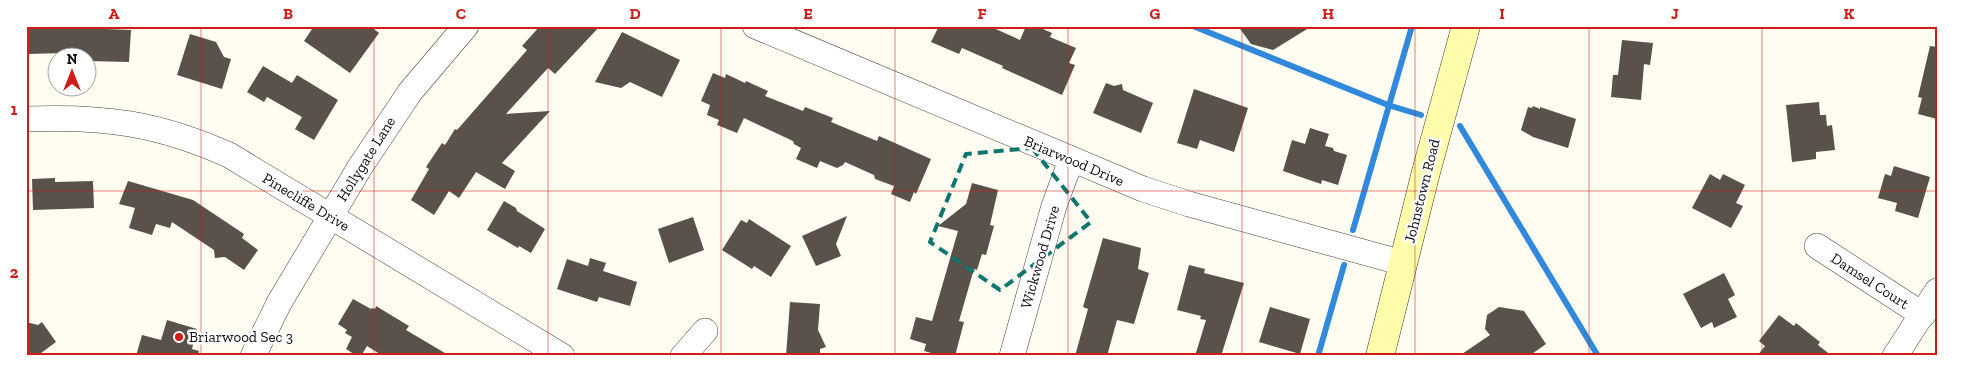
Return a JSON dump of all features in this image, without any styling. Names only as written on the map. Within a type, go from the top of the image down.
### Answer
[{"type":"main road","name":"Johnstown Road","points":[[1380,356],[1466,26]]},
{"type":"street","name":"Hollygate Lane","points":[[253,356],[279,303],[330,216],[410,92],[466,26]]},
{"type":"street","name":"Briarwood Drive","points":[[755,26],[1143,189],[1189,204],[1403,263]]},
{"type":"street","name":"Pinecliffe Drive","points":[[26,120],[103,119],[165,131],[199,142],[229,156],[562,356]]},
{"type":"street","name":"Wickwood Drive","points":[[1012,356],[1054,206],[1071,160]]},
{"type":"street","name":"Damsel Court","points":[[1818,246],[1923,315]]},
{"type":"street","points":[[1895,356],[1937,291]]},
{"type":"street","points":[[683,356],[705,331]]},
{"type":"highlighted area","points":[[1032,148],[1091,222],[1000,290],[930,242],[966,154]]},
{"type":"building","points":[[26,26],[131,30],[129,62],[98,61],[98,48],[48,48],[48,53],[26,54]]},
{"type":"building","points":[[314,26],[370,26],[379,33],[350,73],[304,41]]},
{"type":"building","points":[[540,26],[600,26],[555,74],[548,68],[506,114],[550,111],[502,163],[515,171],[505,189],[476,172],[459,198],[449,191],[434,215],[411,200],[429,169],[426,167],[442,143],[445,145],[455,129],[457,130],[527,50],[522,46]]},
{"type":"building","points":[[939,26],[989,26],[1020,40],[1026,26],[1036,26],[1052,33],[1050,37],[1076,48],[1069,63],[1075,65],[1062,95],[962,48],[959,54],[931,42]]},
{"type":"building","points":[[1238,26],[1312,26],[1273,50],[1251,44]]},
{"type":"building","points":[[622,32],[680,60],[662,97],[630,82],[621,88],[595,82]]},
{"type":"building","points":[[190,34],[216,42],[224,57],[231,59],[222,89],[177,75]]},
{"type":"building","points":[[1622,40],[1653,43],[1650,65],[1644,64],[1641,100],[1611,97],[1613,75],[1618,75]]},
{"type":"building","points":[[1930,46],[1937,47],[1937,119],[1918,114],[1922,98],[1918,97]]},
{"type":"building","points":[[263,66],[292,83],[297,75],[338,100],[314,140],[295,129],[302,117],[267,97],[264,102],[247,92]]},
{"type":"building","points":[[713,73],[725,78],[726,74],[745,83],[746,81],[768,91],[765,96],[803,111],[805,107],[833,118],[831,122],[877,141],[879,136],[931,159],[916,194],[914,192],[910,202],[891,194],[894,186],[875,179],[874,175],[845,162],[837,168],[820,161],[817,168],[796,159],[801,148],[794,144],[793,141],[744,118],[737,133],[717,125],[719,120],[707,115],[710,105],[701,101]]},
{"type":"building","points":[[1106,83],[1114,86],[1122,84],[1123,90],[1153,103],[1141,133],[1093,113]]},
{"type":"building","points":[[1194,89],[1248,108],[1234,152],[1200,140],[1197,149],[1177,143]]},
{"type":"building","points":[[1819,102],[1820,115],[1826,115],[1827,126],[1832,125],[1835,150],[1816,152],[1816,159],[1792,162],[1786,105]]},
{"type":"building","points":[[1533,106],[1576,119],[1568,148],[1533,137],[1521,130],[1528,107],[1532,108]]},
{"type":"building","points":[[1310,128],[1329,134],[1325,146],[1347,155],[1338,185],[1322,180],[1321,184],[1283,171],[1292,140],[1305,144]]},
{"type":"building","points":[[1894,166],[1930,177],[1918,218],[1895,211],[1897,203],[1878,198],[1885,174],[1891,176]]},
{"type":"building","points":[[1710,174],[1720,180],[1723,174],[1745,185],[1736,203],[1743,206],[1731,228],[1692,208]]},
{"type":"building","points":[[55,178],[55,182],[93,181],[94,208],[33,210],[32,179]]},
{"type":"building","points":[[128,181],[193,200],[244,234],[242,238],[258,250],[244,270],[225,257],[215,258],[214,250],[172,222],[170,228],[156,224],[152,235],[129,228],[135,208],[119,204]]},
{"type":"building","points":[[972,183],[998,190],[990,225],[994,226],[986,255],[982,254],[977,270],[974,269],[959,321],[964,322],[955,356],[942,356],[924,351],[926,344],[910,339],[916,317],[932,321],[958,231],[938,226],[966,204]]},
{"type":"building","points":[[504,201],[545,229],[531,253],[519,246],[518,248],[487,230]]},
{"type":"building","points":[[847,216],[836,244],[841,256],[816,266],[802,236]]},
{"type":"building","points":[[693,217],[704,250],[669,263],[658,229]]},
{"type":"building","points":[[749,219],[791,246],[771,277],[754,266],[752,269],[722,250],[741,220],[747,223]]},
{"type":"building","points":[[1103,238],[1141,248],[1138,269],[1149,273],[1134,324],[1117,320],[1107,356],[1075,356],[1088,309],[1083,307]]},
{"type":"building","points":[[590,258],[606,263],[603,271],[637,282],[630,306],[599,297],[597,302],[557,289],[567,259],[588,266]]},
{"type":"building","points":[[1189,265],[1205,269],[1204,273],[1244,283],[1221,356],[1195,356],[1206,320],[1200,319],[1201,316],[1177,310]]},
{"type":"building","points":[[1724,273],[1735,295],[1728,299],[1737,317],[1714,328],[1712,322],[1701,328],[1683,294]]},
{"type":"building","points":[[353,299],[371,309],[375,309],[376,306],[409,326],[406,330],[450,356],[383,356],[367,346],[361,356],[357,356],[346,349],[352,337],[345,333],[347,330],[338,324]]},
{"type":"building","points":[[790,302],[820,304],[818,330],[826,347],[820,349],[820,356],[786,356]]},
{"type":"building","points":[[1270,307],[1310,319],[1300,354],[1259,342]]},
{"type":"building","points":[[1499,307],[1524,311],[1546,344],[1529,356],[1459,356],[1490,335],[1485,329],[1487,315]]},
{"type":"building","points":[[1779,315],[1794,326],[1796,323],[1820,342],[1818,345],[1832,356],[1757,356],[1765,346],[1759,341]]},
{"type":"building","name":"Briarwood Sec 3","points":[[167,320],[197,329],[192,349],[199,351],[198,356],[136,356],[142,335],[161,340]]},
{"type":"building","points":[[26,322],[38,325],[42,322],[56,342],[37,356],[26,356]]},
{"type":"waterway","points":[[1193,26],[1388,105],[1421,115]]},
{"type":"waterway","points":[[1353,230],[1412,26]]},
{"type":"waterway","points":[[1460,126],[1598,356]]},
{"type":"waterway","points":[[1318,356],[1344,265]]},
{"type":"place","name":"Briarwood Sec 3","points":[[179,337]]}]
